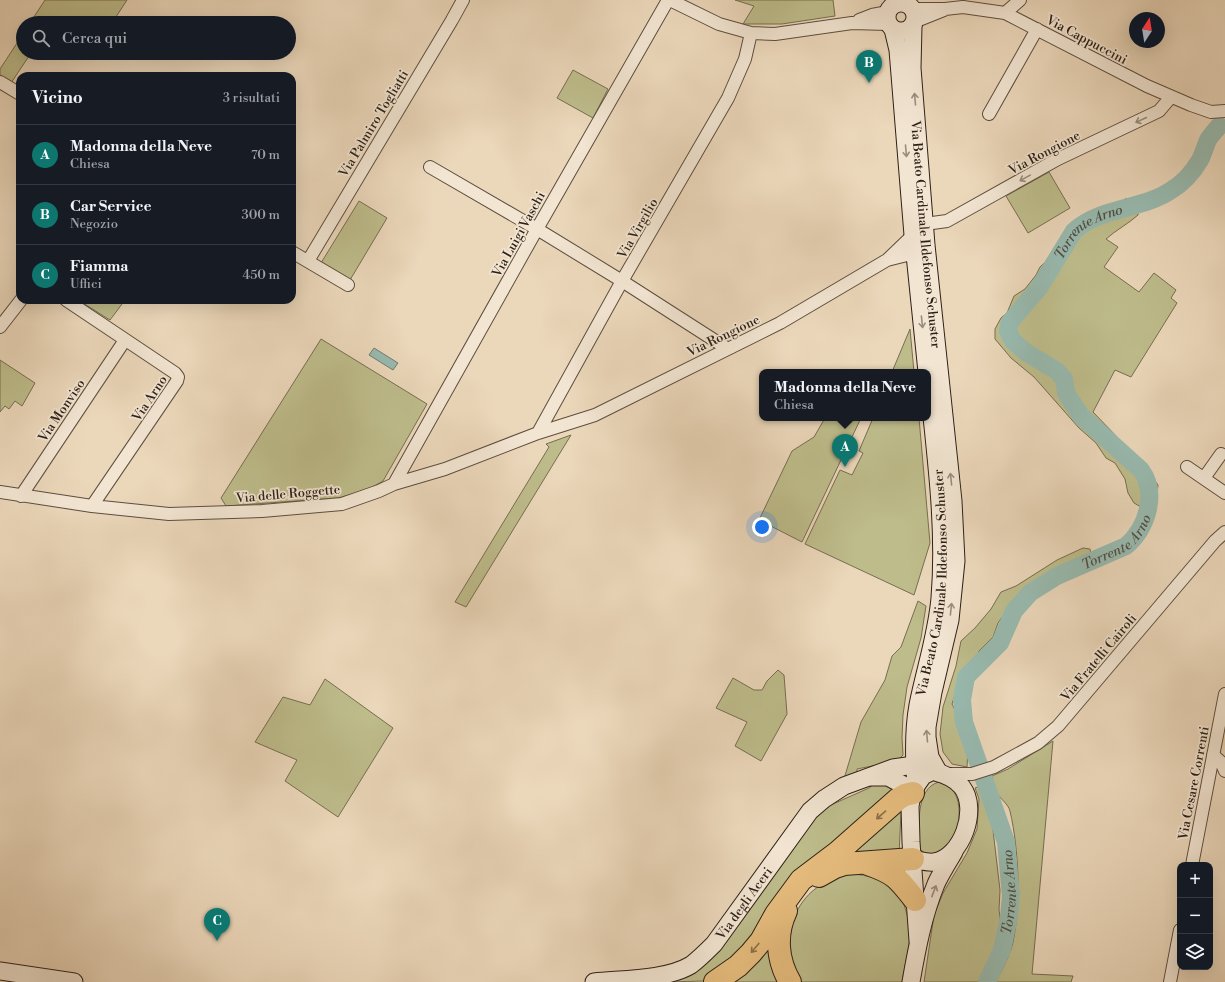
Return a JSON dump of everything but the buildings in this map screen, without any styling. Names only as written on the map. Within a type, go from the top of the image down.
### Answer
[{"type":"highway","points":[[715,982],[738,966],[751,953],[761,941],[776,914],[801,880],[838,852],[905,787]]},
{"type":"highway","points":[[790,982],[783,970],[779,950],[780,928],[785,912],[800,890],[825,872],[844,864],[913,860]]},
{"type":"highway","points":[[864,863],[892,874],[900,881],[915,900]]},
{"type":"street","name":"Via Palmiro Togliatti","points":[[308,261],[452,20],[462,0]]},
{"type":"street","points":[[669,0],[719,24],[750,33],[775,34],[852,23],[872,15],[890,14],[901,3],[907,4],[912,13],[903,32],[897,31],[890,14]]},
{"type":"street","name":"Via Luigi Vaschi","points":[[394,484],[537,229],[669,0]]},
{"type":"street","points":[[1005,13],[1020,0]]},
{"type":"street","name":"Via Cappuccini","points":[[912,13],[945,10],[965,4],[1005,13],[1091,58],[1191,105],[1211,112],[1225,111]]},
{"type":"street","name":"Via Beato Cardinale Ildefonso Schuster","points":[[912,13],[912,68],[919,229],[916,258],[927,369]]},
{"type":"street","name":"Via Beato Cardinale Ildefonso Schuster","points":[[890,14],[898,50],[953,501],[956,561],[950,620],[933,692],[927,727],[930,757],[939,773]]},
{"type":"street","points":[[989,114],[1037,29]]},
{"type":"street","name":"Via Virgilio","points":[[538,434],[622,281],[728,98],[745,59],[750,33]]},
{"type":"street","points":[[0,82],[16,92]]},
{"type":"street","name":"Via Rongione","points":[[566,424],[595,415],[780,323],[887,260],[919,229],[947,221],[1058,159],[1159,111],[1171,96]]},
{"type":"street","points":[[430,166],[622,281],[728,349]]},
{"type":"street","points":[[296,254],[348,285]]},
{"type":"street","name":"Via Rongione","points":[[887,260],[906,255],[916,258]]},
{"type":"street","points":[[0,326],[18,304]]},
{"type":"street","name":"Via Arno","points":[[72,304],[175,373],[178,377],[92,506]]},
{"type":"street","name":"Via Monviso","points":[[21,496],[125,340]]},
{"type":"street","name":"Via Beato Cardinale Ildefonso Schuster","points":[[905,787],[914,768],[913,748],[918,706],[929,660],[940,600],[942,534],[931,411]]},
{"type":"street","name":"Via delle Roggette","points":[[0,492],[92,506],[169,514],[297,508],[342,504],[394,484],[445,469],[566,424]]},
{"type":"street","points":[[1204,478],[1221,454]]},
{"type":"street","points":[[1187,466],[1225,493]]},
{"type":"street","name":"Via Fratelli Cairoli","points":[[939,773],[973,773],[994,767],[1038,743],[1058,726],[1215,541],[1225,532]]},
{"type":"street","name":"Via Cesare Correnti","points":[[1193,862],[1213,755],[1224,707],[1225,694]]},
{"type":"street","points":[[913,748],[908,760],[905,787],[910,813],[918,941]]},
{"type":"street","points":[[1213,755],[1221,762],[1225,771]]},
{"type":"street","points":[[914,768],[939,773],[962,788],[968,801]]},
{"type":"street","points":[[905,787],[923,776],[939,773]]},
{"type":"street","points":[[911,982],[924,916],[937,882],[963,837],[968,821],[967,780],[973,773]]},
{"type":"street","name":"Via degli Aceri","points":[[594,982],[663,976],[691,965],[714,944],[810,811],[824,799],[844,786],[867,776],[888,777],[905,787]]},
{"type":"street","points":[[913,860],[933,863],[945,859],[956,848]]},
{"type":"street","points":[[1170,982],[1179,934]]},
{"type":"street","points":[[0,971],[74,982]]},
{"type":"shaded area","points":[[45,0],[127,0],[117,16],[35,16]]},
{"type":"shaded area","points":[[735,0],[833,0],[835,16],[782,24],[743,24],[754,6]]},
{"type":"shaded area","points":[[16,45],[16,60],[26,60],[18,72],[16,72],[16,76],[11,83],[0,76],[0,69]]},
{"type":"shaded area","points":[[573,70],[608,89],[593,118],[557,98]]},
{"type":"shaded area","points":[[1049,172],[1070,208],[1028,233],[1006,196]]},
{"type":"shaded area","points":[[1138,198],[1138,215],[1106,239],[1118,247],[1104,267],[1139,292],[1154,273],[1176,290],[1171,298],[1177,303],[1131,377],[1115,370],[1093,412],[1143,464],[1158,485],[1156,503],[1141,507],[1134,503],[1128,493],[1125,479],[1115,463],[1106,458],[1096,443],[1079,428],[1034,377],[1011,358],[995,339],[995,329],[1001,318],[1007,313],[1014,296],[1025,289],[1036,275],[1040,267],[1051,257],[1075,220],[1113,208],[1125,199]]},
{"type":"shaded area","points":[[359,201],[387,218],[350,280],[321,263]]},
{"type":"shaded area","points":[[84,304],[122,304],[110,320]]},
{"type":"shaded area","points":[[910,329],[914,369],[893,369]]},
{"type":"shaded area","points":[[321,339],[427,404],[383,481],[369,489],[338,498],[226,506],[221,498]]},
{"type":"shaded area","points":[[0,360],[35,383],[22,406],[15,401],[9,409],[5,406],[0,412]]},
{"type":"shaded area","points":[[823,421],[860,421],[802,542],[759,520],[792,451],[814,437]]},
{"type":"shaded area","points":[[872,421],[919,421],[930,543],[914,595],[805,544],[840,470],[852,475],[863,453],[859,451]]},
{"type":"shaded area","points":[[571,435],[466,607],[455,602],[549,447],[546,444]]},
{"type":"shaded area","points":[[1083,548],[1090,549],[1091,555],[1081,561],[1061,566],[1016,598],[998,623],[993,637],[979,651],[976,660],[960,679],[952,704],[958,716],[964,741],[968,749],[967,767],[952,764],[943,752],[940,734],[943,707],[956,666],[961,641],[975,628],[991,609],[1001,592],[1016,586],[1057,560]]},
{"type":"shaded area","points":[[918,601],[926,606],[921,638],[907,687],[903,715],[903,755],[897,761],[857,769],[857,773],[844,779],[861,722],[885,680],[892,656],[901,647]]},
{"type":"shaded area","points":[[778,670],[784,675],[787,714],[761,761],[735,746],[747,722],[716,708],[733,678],[754,690],[762,690],[767,681]]},
{"type":"shaded area","points":[[325,679],[393,728],[338,817],[285,781],[297,760],[255,742],[283,697],[310,705]]},
{"type":"shaded area","points":[[1053,741],[1032,974],[1073,976],[1071,982],[996,982],[1012,947],[1016,927],[1018,876],[1010,811],[997,794],[992,776],[1008,769]]},
{"type":"shaded area","points":[[877,782],[893,786],[894,791],[750,943],[705,981],[666,982],[682,978],[815,812],[869,788]]},
{"type":"shaded area","points":[[939,782],[946,784],[955,793],[959,805],[958,825],[956,833],[949,844],[934,854],[928,854],[919,848],[920,810],[922,800],[926,792],[931,786]]},
{"type":"shaded area","points":[[983,785],[991,813],[1000,890],[999,910],[1001,924],[997,948],[980,982],[924,982],[934,915],[943,893],[967,853],[977,829],[979,799],[975,788]]},
{"type":"shaded area","points":[[898,811],[901,812],[899,855],[846,856]]},
{"type":"shaded area","points":[[850,874],[863,875],[883,882],[899,895],[904,904],[909,924],[910,939],[902,982],[799,982],[791,964],[788,950],[791,926],[795,915],[806,898],[821,885],[829,880]]},
{"type":"shaded area","points":[[763,950],[771,952],[781,982],[730,982]]},
{"type":"water","points":[[374,348],[398,363],[393,370],[369,355]]},
{"type":"waterway","name":"Torrente Arno","points":[[987,982],[1002,950],[1009,917],[1011,896],[1006,842],[964,722],[962,700],[966,677],[1000,643],[1014,611],[1030,593],[1057,576],[1126,546],[1140,530],[1148,510],[1149,499],[1149,489],[1141,470],[1081,416],[1066,393],[1064,379],[1057,371],[1027,353],[1013,341],[1008,331],[1010,322],[1039,288],[1074,231],[1084,223],[1096,217],[1146,202],[1159,197],[1174,188],[1194,169],[1200,160],[1208,140],[1219,126]]},
{"type":"place","name":"Car Service","points":[[869,83]]},
{"type":"place","name":"Madonna della Neve","points":[[845,467]]},
{"type":"place","name":"Fiamma","points":[[217,941]]}]
